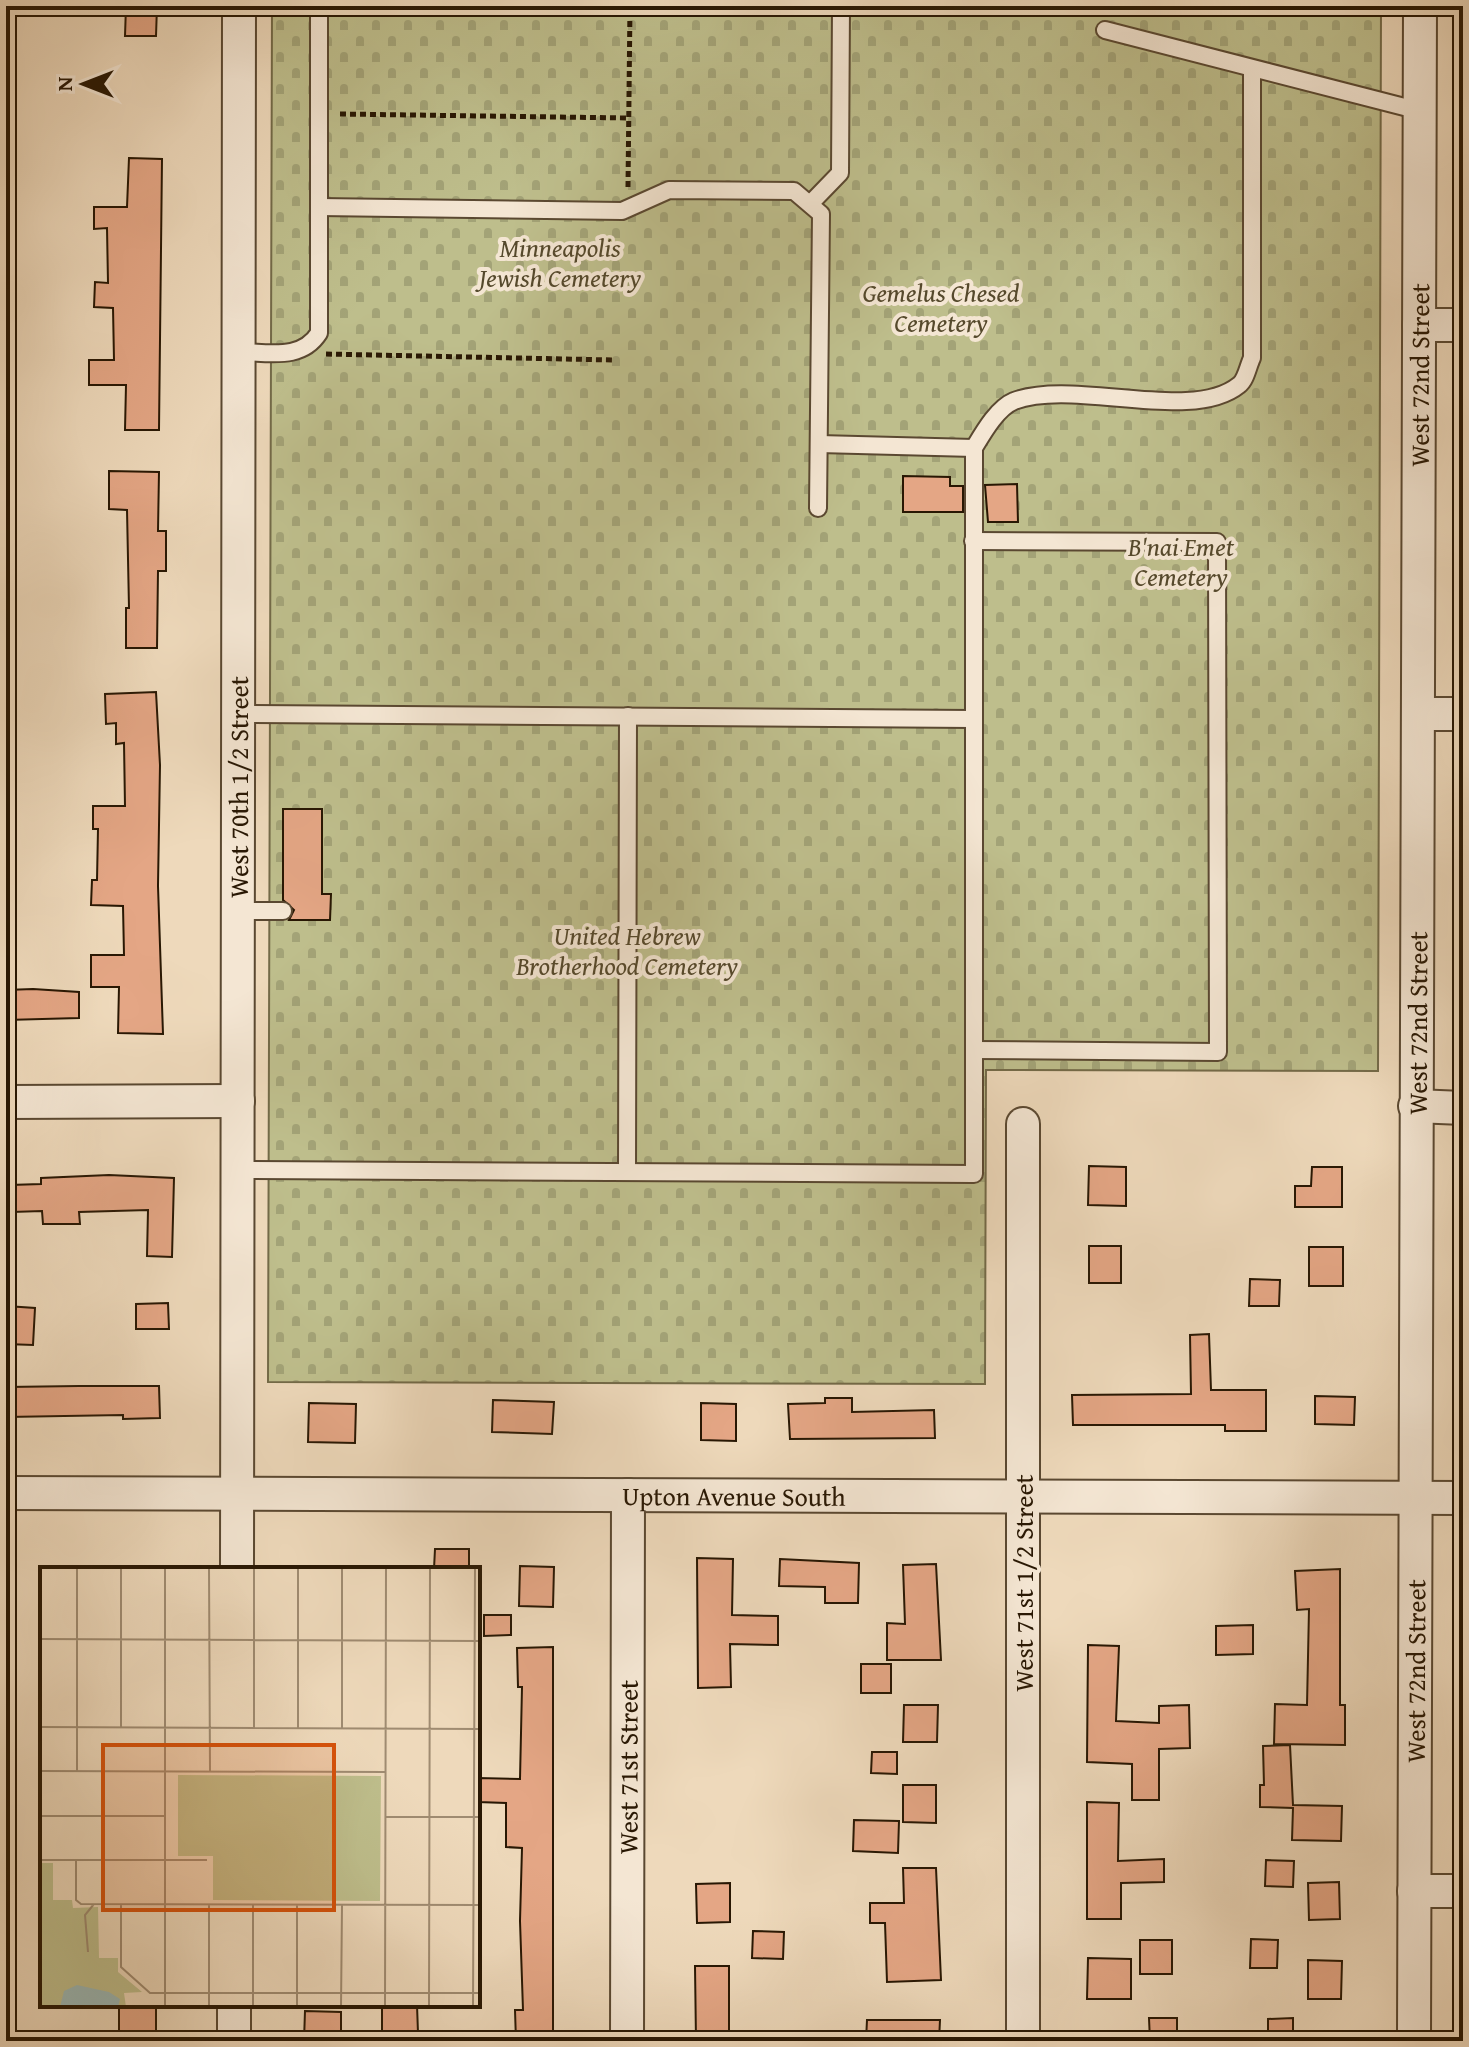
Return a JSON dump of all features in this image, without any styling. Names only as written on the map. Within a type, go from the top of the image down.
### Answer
[{"type":"street","name":"West 70th 1/2 Street","points":[[237,1567],[239,6]]},
{"type":"street","name":"West 72nd Street","points":[[1414,2041],[1420,6]]},
{"type":"street","points":[[1419,325],[1463,325]]},
{"type":"street","points":[[1419,714],[1463,714]]},
{"type":"street","points":[[6,1102],[238,1101]]},
{"type":"street","points":[[1415,1106],[1463,1108]]},
{"type":"street","name":"West 71st 1/2 Street","points":[[1023,1124],[1023,2041]]},
{"type":"street","name":"Upton Avenue South","points":[[6,1493],[1463,1498]]},
{"type":"street","name":"West 71st Street","points":[[627,2041],[628,1495]]},
{"type":"street","points":[[1414,1891],[1463,1891]]},
{"type":"street","points":[[234,2007],[234,2041]]},
{"type":"lane","points":[[239,352],[299,352],[311,346],[319,333],[319,6]]},
{"type":"lane","points":[[810,204],[840,173],[841,6]]},
{"type":"lane","points":[[1105,30],[1420,111]]},
{"type":"lane","points":[[238,1170],[974,1174],[974,448],[990,424],[1011,402],[1044,395],[1212,400],[1242,384],[1252,358],[1252,69]]},
{"type":"lane","points":[[319,207],[622,211],[669,190],[794,191],[821,214],[818,508]]},
{"type":"lane","points":[[819,444],[974,448]]},
{"type":"lane","points":[[973,541],[1217,542],[1218,1052],[974,1050]]},
{"type":"lane","points":[[239,714],[973,719]]},
{"type":"lane","points":[[627,1172],[628,716]]},
{"type":"lane","points":[[239,911],[283,911]]},
{"type":"path","points":[[628,208],[630,6]]},
{"type":"path","points":[[319,114],[629,118]]},
{"type":"path","points":[[311,346],[331,357],[612,360]]},
{"type":"green space","points":[[272,6],[1381,6],[1378,1071],[986,1070],[985,1384],[268,1382]]},
{"type":"building","points":[[126,6],[157,6],[156,36],[125,36]]},
{"type":"building","points":[[129,158],[162,159],[159,430],[125,430],[126,385],[89,385],[89,360],[114,360],[113,308],[94,307],[95,282],[108,283],[107,228],[94,229],[94,207],[127,207]]},
{"type":"building","points":[[109,471],[159,472],[158,531],[166,531],[166,571],[158,571],[157,648],[126,648],[126,608],[129,608],[127,510],[109,509]]},
{"type":"building","points":[[903,476],[950,477],[950,486],[963,486],[963,512],[903,512]]},
{"type":"building","points":[[1017,484],[1018,522],[988,522],[985,485]]},
{"type":"building","points":[[156,692],[160,765],[158,886],[163,1034],[118,1033],[119,987],[91,987],[91,955],[124,955],[123,906],[91,905],[92,880],[97,880],[98,829],[93,829],[93,806],[125,806],[124,743],[116,744],[116,723],[106,724],[105,694]]},
{"type":"building","points":[[283,809],[322,809],[322,894],[331,894],[330,920],[289,920],[294,910],[283,900]]},
{"type":"building","points":[[6,990],[79,992],[79,1018],[6,1020]]},
{"type":"building","points":[[1089,1166],[1126,1167],[1126,1206],[1088,1205]]},
{"type":"building","points":[[1312,1167],[1342,1167],[1342,1207],[1295,1207],[1295,1186],[1311,1186]]},
{"type":"building","points":[[109,1175],[174,1178],[172,1257],[147,1256],[148,1210],[79,1212],[80,1224],[43,1224],[42,1211],[12,1212],[10,1185],[41,1184],[41,1178]]},
{"type":"building","points":[[1089,1246],[1121,1246],[1121,1283],[1089,1283]]},
{"type":"building","points":[[1309,1247],[1343,1247],[1343,1286],[1309,1286]]},
{"type":"building","points":[[1250,1279],[1280,1280],[1279,1306],[1249,1306]]},
{"type":"building","points":[[168,1303],[169,1329],[136,1329],[136,1304]]},
{"type":"building","points":[[6,1306],[35,1308],[33,1345],[6,1344]]},
{"type":"building","points":[[1209,1334],[1211,1390],[1266,1390],[1266,1431],[1225,1431],[1225,1425],[1073,1425],[1072,1395],[1191,1394],[1190,1335]]},
{"type":"building","points":[[159,1386],[160,1418],[123,1419],[123,1415],[6,1417],[6,1387]]},
{"type":"building","points":[[1315,1396],[1355,1397],[1354,1425],[1315,1424]]},
{"type":"building","points":[[825,1398],[852,1398],[852,1412],[934,1410],[935,1438],[790,1439],[788,1404],[825,1403]]},
{"type":"building","points":[[493,1400],[554,1402],[552,1434],[492,1432]]},
{"type":"building","points":[[309,1403],[356,1404],[355,1443],[308,1442]]},
{"type":"building","points":[[701,1403],[736,1404],[736,1441],[701,1440]]},
{"type":"building","points":[[435,1549],[469,1549],[469,1567],[434,1567]]},
{"type":"building","points":[[697,1558],[733,1559],[732,1615],[778,1616],[778,1645],[730,1644],[731,1687],[698,1688]]},
{"type":"building","points":[[780,1559],[859,1563],[858,1603],[825,1603],[825,1587],[779,1586]]},
{"type":"building","points":[[936,1564],[941,1660],[887,1660],[887,1623],[905,1624],[903,1565]]},
{"type":"building","points":[[520,1566],[554,1567],[553,1607],[519,1606]]},
{"type":"building","points":[[1340,1569],[1340,1705],[1345,1705],[1345,1745],[1274,1744],[1275,1704],[1307,1705],[1309,1609],[1297,1610],[1295,1571]]},
{"type":"building","points":[[484,1615],[511,1615],[511,1635],[484,1636]]},
{"type":"building","points":[[1253,1625],[1253,1654],[1216,1655],[1216,1626]]},
{"type":"building","points":[[1088,1645],[1119,1646],[1116,1721],[1159,1723],[1159,1706],[1189,1705],[1190,1748],[1159,1749],[1159,1800],[1132,1800],[1132,1764],[1087,1762]]},
{"type":"building","points":[[553,1647],[553,2041],[516,2041],[515,2010],[523,2010],[520,1921],[522,1848],[506,1847],[506,1803],[480,1802],[480,1778],[520,1779],[522,1687],[518,1687],[517,1648]]},
{"type":"building","points":[[861,1664],[891,1664],[891,1693],[861,1693]]},
{"type":"building","points":[[904,1705],[938,1705],[937,1742],[903,1742]]},
{"type":"building","points":[[1290,1745],[1293,1805],[1342,1806],[1341,1841],[1292,1840],[1293,1808],[1260,1807],[1260,1785],[1264,1785],[1263,1746]]},
{"type":"building","points":[[872,1752],[897,1752],[897,1774],[871,1773]]},
{"type":"building","points":[[903,1785],[936,1785],[936,1823],[903,1822]]},
{"type":"building","points":[[1087,1802],[1119,1803],[1118,1861],[1164,1859],[1164,1882],[1121,1883],[1121,1919],[1087,1919]]},
{"type":"building","points":[[854,1820],[899,1821],[898,1853],[853,1851]]},
{"type":"building","points":[[1266,1860],[1294,1861],[1293,1887],[1265,1886]]},
{"type":"building","points":[[903,1868],[936,1868],[941,1980],[887,1982],[885,1923],[870,1923],[870,1903],[904,1903]]},
{"type":"building","points":[[1339,1882],[1340,1919],[1309,1920],[1308,1883]]},
{"type":"building","points":[[730,1883],[730,1922],[697,1923],[696,1884]]},
{"type":"building","points":[[753,1931],[784,1932],[783,1959],[752,1958]]},
{"type":"building","points":[[1251,1939],[1278,1940],[1277,1968],[1250,1968]]},
{"type":"building","points":[[1140,1940],[1172,1940],[1172,1974],[1140,1974]]},
{"type":"building","points":[[1088,1958],[1131,1959],[1131,1999],[1087,1999]]},
{"type":"building","points":[[1308,1960],[1342,1961],[1341,1999],[1308,1999]]},
{"type":"building","points":[[695,1966],[729,1966],[729,2041],[696,2041]]},
{"type":"building","points":[[119,2007],[156,2007],[156,2041],[119,2041]]},
{"type":"building","points":[[382,2007],[417,2007],[418,2033],[382,2034]]},
{"type":"building","points":[[305,2011],[341,2012],[341,2041],[304,2041]]},
{"type":"building","points":[[1149,2018],[1177,2018],[1177,2041],[1150,2041]]},
{"type":"building","points":[[1293,2018],[1293,2041],[1268,2041],[1268,2019]]},
{"type":"building","points":[[867,2020],[940,2020],[939,2041],[866,2041]]},
{"type":"park label","name":"Minneapolis Jewish Cemetery","points":[[560,262]]},
{"type":"park label","name":"Gemelus Chesed Cemetery","points":[[941,307]]},
{"type":"park label","name":"B'nai Emet Cemetery","points":[[1181,561]]},
{"type":"park label","name":"United Hebrew Brotherhood Cemetery","points":[[627,950]]}]
